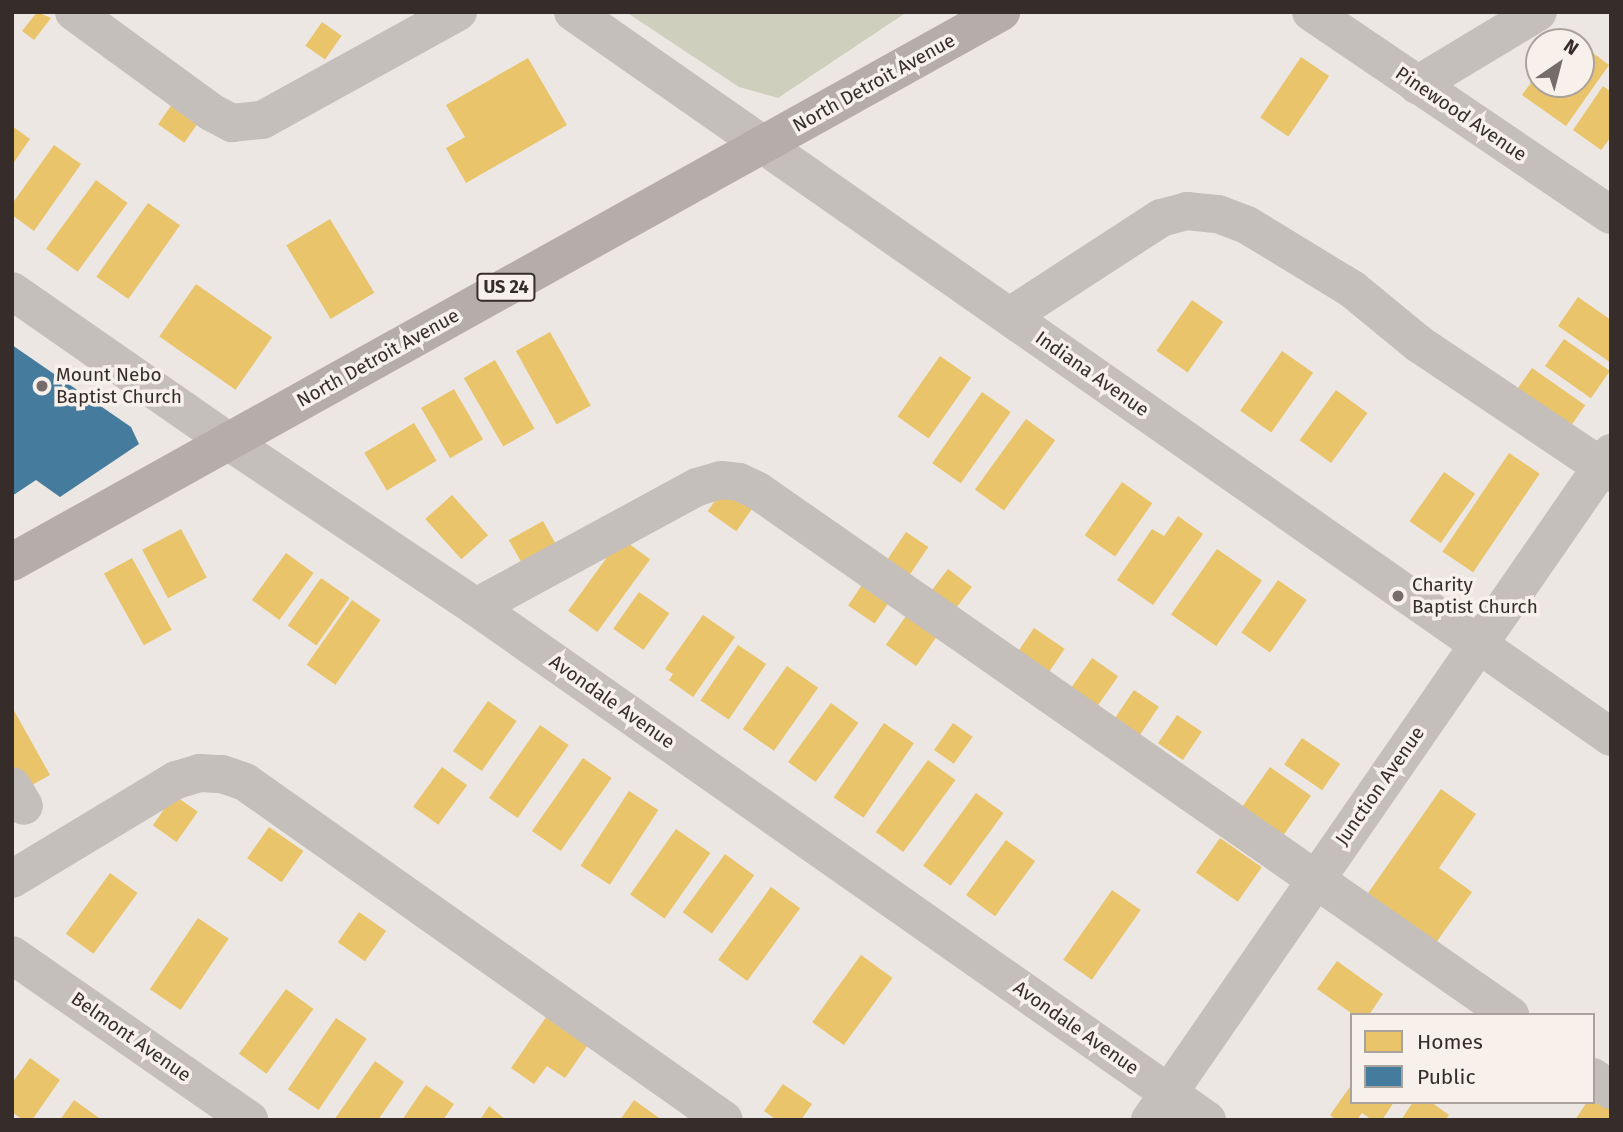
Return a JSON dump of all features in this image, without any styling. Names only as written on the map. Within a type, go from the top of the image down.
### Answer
[{"type":"main road","name":"North Detroit Avenue","points":[[12,562],[1001,12]]},
{"type":"street","points":[[74,12],[211,112],[232,123],[262,120],[458,12]]},
{"type":"street","name":"Indiana Avenue","points":[[573,12],[1611,737]]},
{"type":"street","name":"Pinewood Avenue","points":[[1311,12],[1611,215]]},
{"type":"street","points":[[1417,85],[1538,12]]},
{"type":"street","points":[[1010,317],[1161,218],[1187,211],[1218,214],[1247,225],[1352,289],[1419,344],[1608,464]]},
{"type":"street","name":"Avondale Avenue","points":[[12,291],[228,441],[476,607],[1159,1106],[1207,1120]]},
{"type":"street","name":"Junction Avenue","points":[[1159,1106],[1478,644],[1608,464]]},
{"type":"street","points":[[476,607],[697,487],[721,480],[739,482],[758,491],[1507,1013]]},
{"type":"street","points":[[12,879],[176,780],[200,773],[222,774],[253,788],[724,1120]]},
{"type":"street","name":"Belmont Avenue","points":[[12,955],[249,1120]]},
{"type":"street","points":[[1595,1078],[1611,1090]]},
{"type":"green space","points":[[626,12],[907,12],[778,98],[739,87]]},
{"type":"building: Homes","points":[[37,12],[51,18],[34,40],[22,31]]},
{"type":"building: Homes","points":[[322,22],[342,36],[325,60],[305,46]]},
{"type":"building: Homes","points":[[1595,54],[1609,65],[1595,85]]},
{"type":"building: Homes","points":[[1301,57],[1329,76],[1288,137],[1260,118]]},
{"type":"building: Homes","points":[[528,58],[567,125],[466,183],[446,148],[465,137],[446,105]]},
{"type":"building: Homes","points":[[1603,86],[1611,92],[1611,137],[1601,150],[1573,130]]},
{"type":"building: Homes","points":[[1526,98],[1586,98],[1566,126]]},
{"type":"building: Homes","points":[[173,103],[199,121],[184,143],[158,124]]},
{"type":"building: Homes","points":[[12,126],[30,139],[12,165]]},
{"type":"building: Homes","points":[[54,145],[81,164],[34,231],[12,215],[12,204]]},
{"type":"building: Homes","points":[[96,180],[128,203],[78,272],[46,249]]},
{"type":"building: Homes","points":[[148,203],[180,225],[128,299],[96,277]]},
{"type":"building: Homes","points":[[330,219],[374,293],[331,319],[286,245]]},
{"type":"building: Homes","points":[[196,284],[272,337],[235,390],[159,336]]},
{"type":"building: Homes","points":[[1578,297],[1611,320],[1611,363],[1558,326]]},
{"type":"building: Homes","points":[[1192,300],[1223,322],[1188,373],[1156,351]]},
{"type":"building: Homes","points":[[550,332],[591,405],[557,424],[516,351]]},
{"type":"building: Homes","points":[[1564,339],[1610,371],[1591,398],[1545,366]]},
{"type":"building: Homes","points":[[1282,351],[1313,373],[1271,433],[1240,411]]},
{"type":"building: Homes","points":[[940,356],[971,378],[929,438],[898,417]]},
{"type":"building: Homes","points":[[495,360],[534,428],[503,446],[464,378]]},
{"type":"building: Homes","points":[[1532,368],[1585,405],[1566,433],[1512,396]]},
{"type":"building: Homes","points":[[454,389],[483,439],[450,458],[421,408]]},
{"type":"building: Homes","points":[[1336,390],[1368,413],[1331,463],[1300,440]]},
{"type":"building: Homes","points":[[982,392],[1011,412],[961,483],[932,463]]},
{"type":"building: Homes","points":[[1026,419],[1055,440],[1004,511],[975,489]]},
{"type":"building: Homes","points":[[414,423],[437,461],[387,491],[364,453]]},
{"type":"building: Homes","points":[[1509,453],[1540,474],[1473,572],[1442,552]]},
{"type":"building: Homes","points":[[1444,472],[1475,494],[1441,543],[1410,521]]},
{"type":"building: Homes","points":[[1122,482],[1152,503],[1115,556],[1085,535]]},
{"type":"building: Homes","points":[[726,485],[755,505],[736,531],[708,511]]},
{"type":"building: Homes","points":[[452,495],[488,535],[461,559],[425,519]]},
{"type":"building: Homes","points":[[1178,516],[1203,534],[1153,605],[1117,580],[1152,529],[1164,536]]},
{"type":"building: Homes","points":[[543,521],[560,552],[526,571],[509,540]]},
{"type":"building: Homes","points":[[181,529],[207,578],[168,598],[142,550]]},
{"type":"building: Homes","points":[[906,532],[928,547],[910,574],[888,559]]},
{"type":"building: Homes","points":[[621,538],[650,559],[597,632],[568,611]]},
{"type":"building: Homes","points":[[1217,549],[1262,581],[1216,646],[1171,615]]},
{"type":"building: Homes","points":[[286,553],[314,573],[279,620],[252,600]]},
{"type":"building: Homes","points":[[132,558],[172,630],[144,645],[104,574]]},
{"type":"building: Homes","points":[[948,569],[972,587],[956,609],[932,591]]},
{"type":"building: Homes","points":[[321,578],[350,598],[316,646],[288,626]]},
{"type":"building: Homes","points":[[866,579],[893,597],[875,623],[848,606]]},
{"type":"building: Homes","points":[[1278,580],[1307,600],[1270,653],[1241,632]]},
{"type":"building: Homes","points":[[639,592],[669,613],[643,650],[613,629]]},
{"type":"building: Homes","points":[[352,600],[381,620],[335,685],[307,665]]},
{"type":"building: Homes","points":[[703,615],[735,637],[693,697],[669,680],[673,674],[665,669]]},
{"type":"building: Homes","points":[[906,616],[936,637],[916,666],[886,645]]},
{"type":"building: Homes","points":[[1034,628],[1065,649],[1047,674],[1017,654]]},
{"type":"building: Homes","points":[[738,645],[766,664],[729,720],[701,701]]},
{"type":"building: Homes","points":[[1092,658],[1118,676],[1096,708],[1070,690]]},
{"type":"building: Homes","points":[[787,666],[818,688],[774,751],[743,729]]},
{"type":"building: Homes","points":[[1134,690],[1159,707],[1139,737],[1114,720]]},
{"type":"building: Homes","points":[[488,701],[517,721],[482,771],[453,751]]},
{"type":"building: Homes","points":[[831,703],[859,723],[816,782],[788,762]]},
{"type":"building: Homes","points":[[12,707],[50,775],[23,790],[12,769]]},
{"type":"building: Homes","points":[[1177,715],[1202,732],[1183,760],[1158,743]]},
{"type":"building: Homes","points":[[884,723],[914,743],[864,818],[834,798]]},
{"type":"building: Homes","points":[[953,723],[973,737],[954,764],[934,750]]},
{"type":"building: Homes","points":[[540,725],[569,745],[518,818],[489,798]]},
{"type":"building: Homes","points":[[1302,738],[1340,764],[1322,790],[1284,765]]},
{"type":"building: Homes","points":[[583,758],[612,778],[561,851],[532,831]]},
{"type":"building: Homes","points":[[928,760],[956,780],[903,852],[876,832]]},
{"type":"building: Homes","points":[[442,767],[467,785],[438,825],[413,807]]},
{"type":"building: Homes","points":[[1270,767],[1311,796],[1282,837],[1241,808]]},
{"type":"building: Homes","points":[[1441,789],[1476,814],[1439,868],[1472,892],[1435,944],[1366,896]]},
{"type":"building: Homes","points":[[629,791],[658,810],[610,885],[581,866]]},
{"type":"building: Homes","points":[[976,793],[1004,813],[951,886],[923,866]]},
{"type":"building: Homes","points":[[174,795],[198,812],[177,842],[153,825]]},
{"type":"building: Homes","points":[[269,827],[303,851],[282,882],[247,858]]},
{"type":"building: Homes","points":[[676,829],[710,853],[665,919],[630,895]]},
{"type":"building: Homes","points":[[1220,838],[1262,867],[1238,902],[1196,872]]},
{"type":"building: Homes","points":[[1006,840],[1035,861],[995,916],[966,895]]},
{"type":"building: Homes","points":[[725,854],[754,875],[712,933],[683,912]]},
{"type":"building: Homes","points":[[110,873],[138,893],[93,954],[66,934]]},
{"type":"building: Homes","points":[[771,887],[800,908],[747,981],[718,960]]},
{"type":"building: Homes","points":[[1112,890],[1141,910],[1092,980],[1063,960]]},
{"type":"building: Homes","points":[[359,912],[386,931],[365,961],[338,942]]},
{"type":"building: Homes","points":[[198,918],[229,939],[181,1010],[150,989]]},
{"type":"building: Homes","points":[[861,955],[893,978],[844,1045],[812,1022]]},
{"type":"building: Homes","points":[[1337,961],[1383,994],[1370,1013],[1351,1013],[1317,989]]},
{"type":"building: Homes","points":[[286,989],[314,1009],[266,1074],[239,1054]]},
{"type":"building: Homes","points":[[551,1010],[592,1039],[565,1078],[547,1066],[534,1084],[511,1068]]},
{"type":"building: Homes","points":[[336,1018],[367,1039],[319,1110],[288,1089]]},
{"type":"building: Homes","points":[[30,1058],[60,1080],[32,1120],[23,1120],[12,1112],[12,1083]]},
{"type":"building: Homes","points":[[375,1061],[404,1082],[378,1120],[334,1120]]},
{"type":"building: Homes","points":[[783,1084],[812,1104],[801,1120],[777,1120],[764,1111]]},
{"type":"building: Homes","points":[[426,1085],[454,1104],[443,1120],[402,1120]]},
{"type":"building: Homes","points":[[1350,1087],[1350,1104],[1393,1104],[1382,1120],[1372,1120],[1362,1113],[1357,1120],[1336,1120],[1330,1115]]},
{"type":"building: Homes","points":[[1595,1098],[1611,1109],[1611,1120],[1575,1120],[1586,1104],[1595,1104]]},
{"type":"building: Homes","points":[[74,1100],[102,1120],[60,1120]]},
{"type":"building: Homes","points":[[634,1100],[662,1120],[620,1120]]},
{"type":"building: Homes","points":[[1412,1104],[1434,1104],[1449,1115],[1445,1120],[1401,1120]]},
{"type":"building: Homes","points":[[489,1106],[506,1120],[480,1120]]},
{"type":"building: Public","name":"Mount Nebo Baptist Church","points":[[12,345],[131,427],[139,444],[60,497],[36,480],[12,496]]},
{"type":"place","name":"Mount Nebo Baptist Church","points":[[42,386]]},
{"type":"place","name":"Charity Baptist Church","points":[[1398,596]]}]
